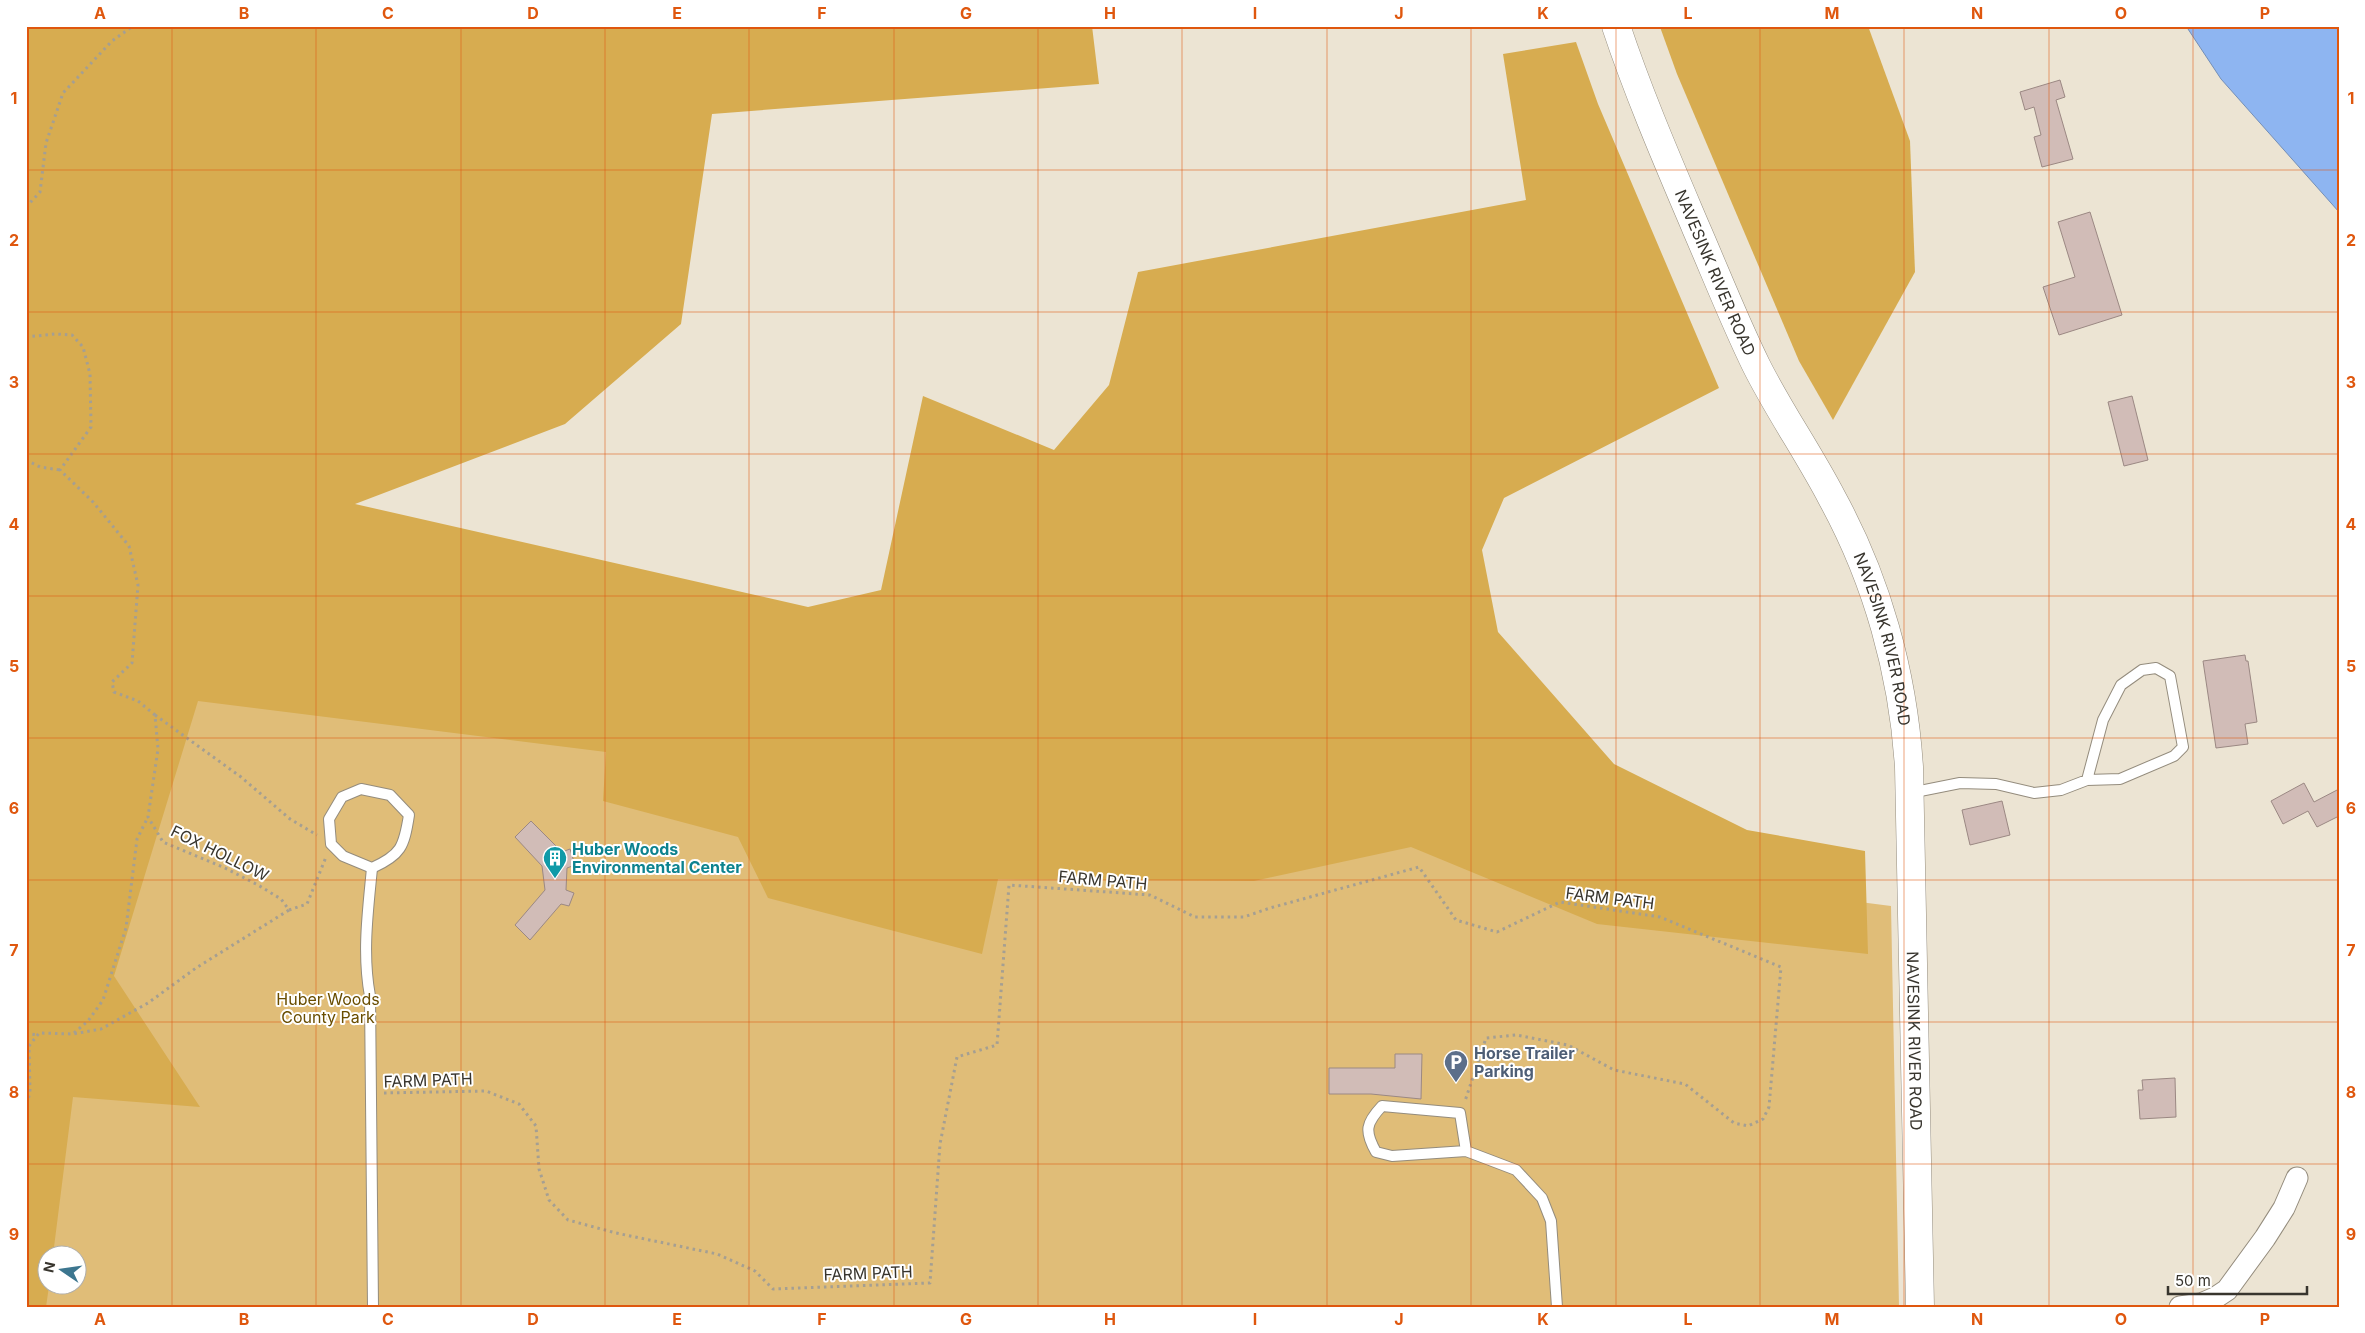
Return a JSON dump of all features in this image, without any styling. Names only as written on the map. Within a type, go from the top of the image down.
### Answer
[{"type":"main road","name":"NAVESINK RIVER ROAD","points":[[1616,26],[1665,155],[1755,362],[1775,403],[1832,497],[1871,581],[1883,618],[1907,730],[1920,1307]]},
{"type":"street","points":[[2180,1307],[2201,1304],[2227,1290],[2265,1238],[2284,1208],[2297,1178]]},
{"type":"lane","points":[[1909,793],[1960,783],[1996,784],[2034,793],[2061,790],[2087,780],[2120,779],[2174,756],[2183,747],[2170,676],[2156,668],[2142,670],[2120,685],[2103,720],[2087,780]]},
{"type":"lane","points":[[361,790],[390,795],[409,816],[405,838],[392,859],[372,868],[343,856],[331,844],[329,819],[342,797],[361,790]]},
{"type":"lane","points":[[372,868],[365,944],[366,973],[370,996],[372,1307]]},
{"type":"lane","points":[[1466,1151],[1460,1113],[1382,1106],[1370,1119],[1367,1136],[1376,1152],[1392,1156],[1466,1151],[1516,1170],[1542,1198],[1551,1221],[1558,1307]]},
{"type":"path","points":[[26,207],[40,192],[46,143],[63,93],[112,41],[133,26]]},
{"type":"path","points":[[26,337],[55,334],[72,335],[83,347],[90,374],[92,427],[60,470]]},
{"type":"path","points":[[26,460],[40,466],[60,470],[93,502],[129,546],[138,585],[132,663],[112,682],[114,692],[138,701],[241,776],[290,819],[331,844],[307,904],[289,910],[196,968],[148,1003],[102,1029],[73,1034],[39,1033],[36,1035],[26,1033]]},
{"type":"path","points":[[73,1034],[88,1021],[103,1000],[126,928],[138,839],[148,817],[158,749],[155,715]]},
{"type":"path","name":"FOX HOLLOW","points":[[148,817],[163,842],[196,855],[258,885],[281,899],[289,910]]},
{"type":"path","name":"FARM PATH","points":[[370,1094],[486,1091],[519,1104],[536,1126],[539,1169],[549,1200],[568,1220],[616,1233],[717,1254],[755,1271],[773,1289],[930,1283],[940,1144],[957,1057],[998,1045],[1009,885],[1150,895],[1195,917],[1244,917],[1270,908],[1419,867],[1456,920],[1497,932],[1560,902],[1660,917],[1781,967],[1769,1106],[1763,1119],[1748,1126],[1734,1123],[1685,1084],[1614,1070],[1568,1045],[1516,1034],[1486,1038],[1460,1113]]},
{"type":"path","points":[[26,1105],[30,1093],[29,1046],[36,1035]]},
{"type":"green space","name":"Huber Woods County Park","points":[[26,26],[164,686],[1891,906],[1899,1307],[26,1307]]},
{"type":"shaded area","points":[[26,26],[1092,26],[1099,84],[712,114],[681,324],[565,424],[355,504],[808,607],[881,590],[923,396],[1054,450],[1109,385],[1138,272],[1526,200],[1503,54],[1576,42],[1598,104],[1719,388],[1504,498],[1482,550],[1498,632],[1614,764],[1747,830],[1865,851],[1868,954],[1597,924],[1411,847],[1254,881],[998,879],[982,954],[768,898],[738,837],[603,801],[606,752],[198,701],[114,976],[200,1107],[73,1097],[54,1246],[38,1246],[38,1296],[48,1296],[46,1307],[26,1307]]},
{"type":"shaded area","points":[[1868,26],[1910,141],[1915,272],[1833,420],[1799,361],[1677,74],[1660,27]]},
{"type":"water","points":[[2186,26],[2339,26],[2339,212],[2221,79]]},
{"type":"building","points":[[2060,80],[2065,97],[2056,100],[2073,159],[2042,167],[2034,137],[2041,135],[2034,107],[2025,110],[2020,92]]},
{"type":"building","points":[[2090,212],[2122,315],[2059,335],[2043,287],[2075,277],[2058,222]]},
{"type":"building","points":[[2132,396],[2148,460],[2124,466],[2108,402]]},
{"type":"building","points":[[2245,655],[2246,661],[2248,661],[2257,722],[2245,724],[2248,744],[2216,748],[2203,661]]},
{"type":"building","points":[[2304,783],[2314,802],[2339,789],[2339,816],[2317,827],[2308,811],[2283,824],[2271,801]]},
{"type":"building","points":[[2002,801],[2010,835],[1970,845],[1962,810]]},
{"type":"building","name":"Huber Woods Environmental Center","points":[[531,821],[562,852],[570,849],[575,865],[567,868],[566,890],[574,893],[569,906],[561,904],[530,940],[515,925],[545,890],[542,866],[515,837]]},
{"type":"building","points":[[1395,1054],[1422,1054],[1421,1099],[1371,1094],[1329,1094],[1329,1068],[1395,1068]]},
{"type":"building","points":[[2175,1078],[2176,1117],[2140,1119],[2138,1090],[2143,1090],[2142,1080]]},
{"type":"place","name":"Huber Woods Environmental Center","points":[[555,879]]},
{"type":"place","name":"Horse Trailer Parking","points":[[1456,1083]]}]
